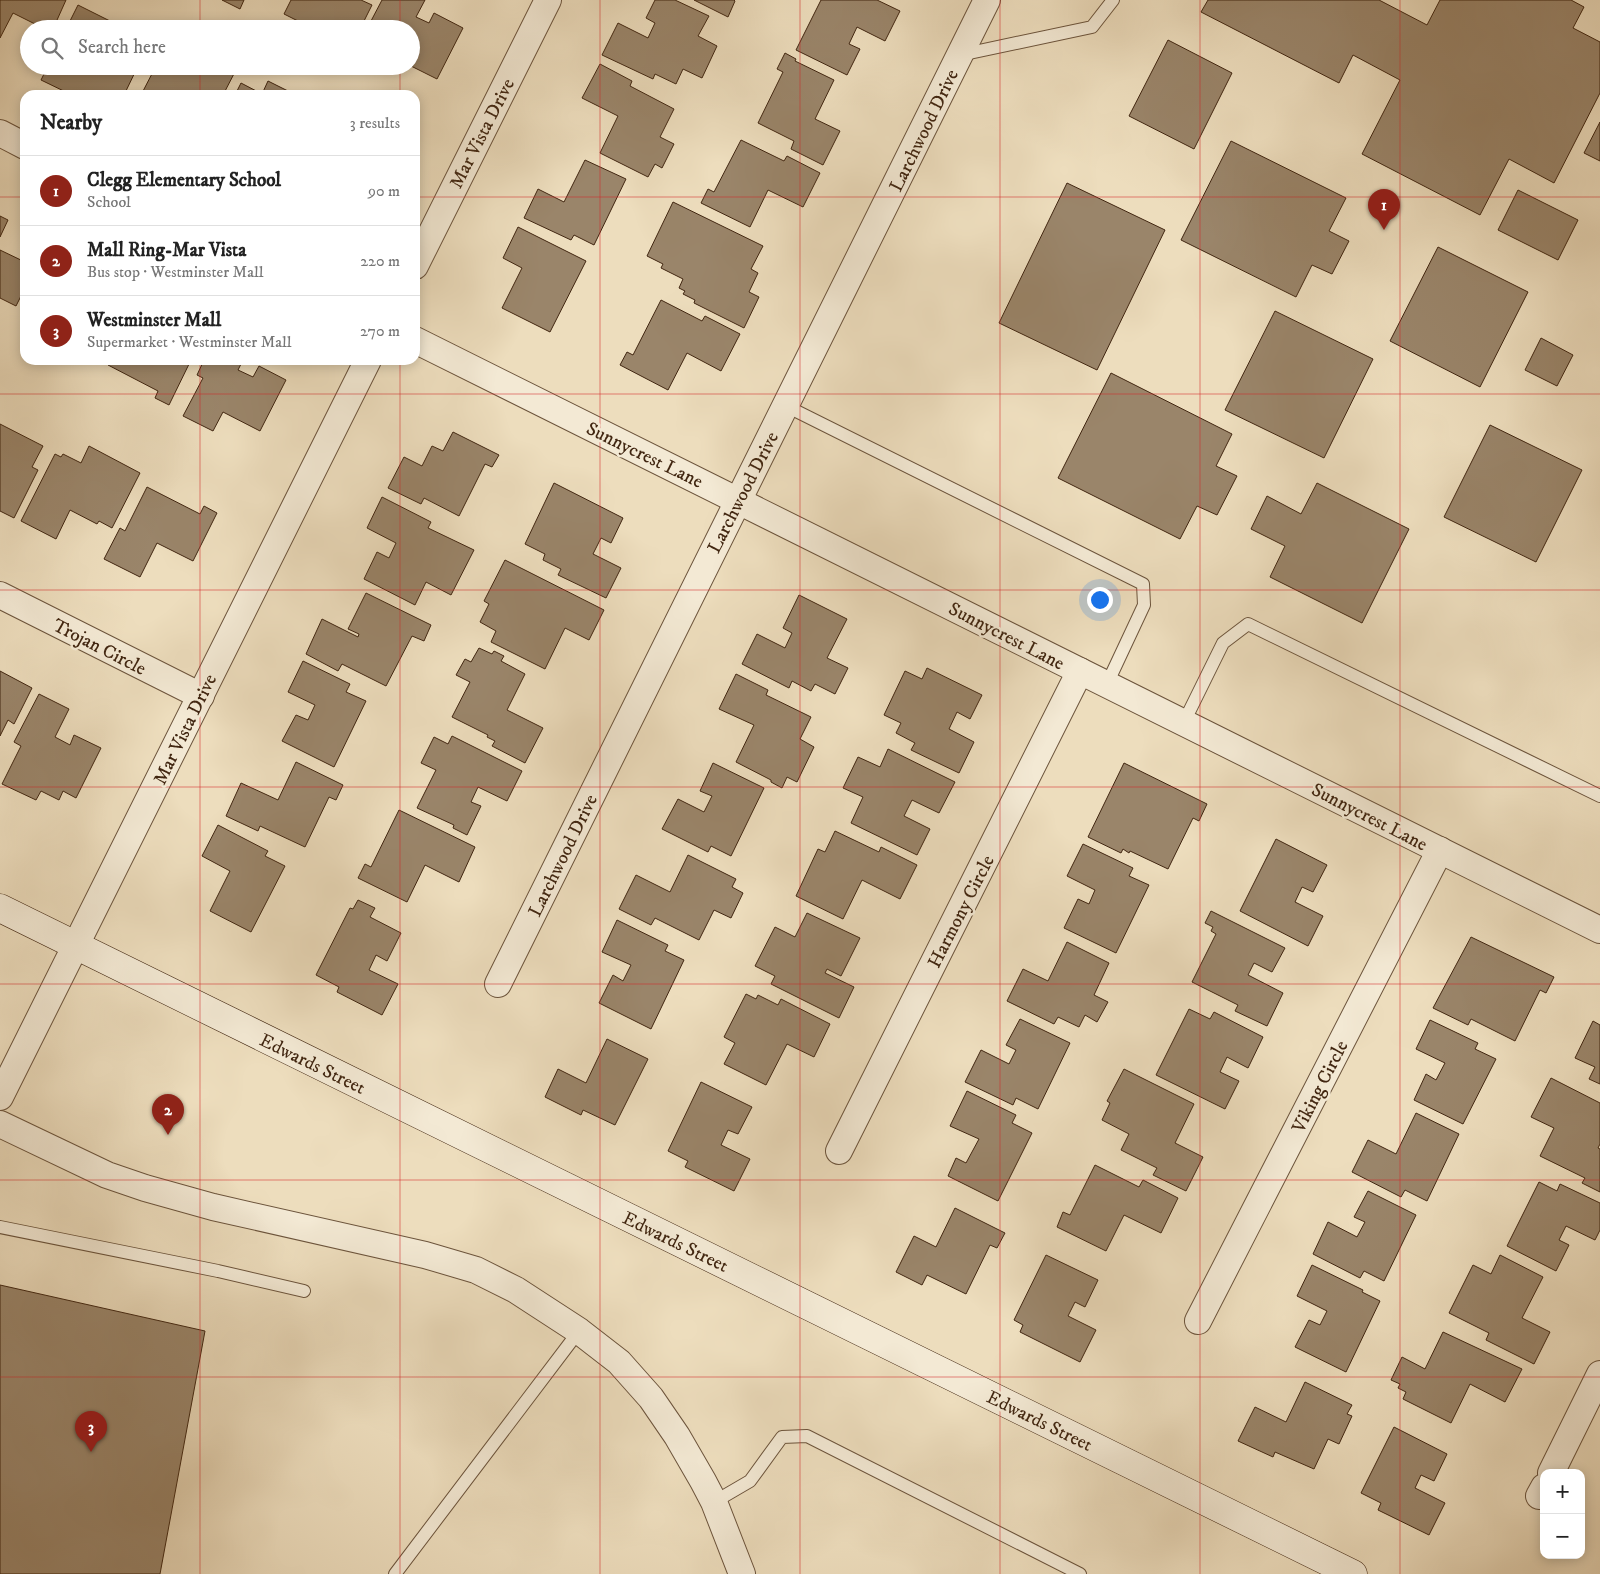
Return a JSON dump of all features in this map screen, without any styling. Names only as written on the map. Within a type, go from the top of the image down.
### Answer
[{"type":"street","name":"Mar Vista Drive","points":[[420,256],[548,0]]},
{"type":"street","name":"Larchwood Drive","points":[[498,984],[987,0]]},
{"type":"street","points":[[0,133],[20,143]]},
{"type":"street","name":"Sunnycrest Lane","points":[[420,342],[1600,930]]},
{"type":"street","name":"Mar Vista Drive","points":[[0,1097],[366,365]]},
{"type":"street","name":"Trojan Circle","points":[[0,596],[201,696]]},
{"type":"street","name":"Harmony Circle","points":[[840,1151],[1080,671]]},
{"type":"street","name":"Viking Circle","points":[[1198,1321],[1440,850]]},
{"type":"street","name":"Edwards Street","points":[[0,908],[1353,1574]]},
{"type":"street","points":[[0,1124],[107,1175],[146,1188],[213,1207],[425,1256],[476,1270],[516,1290],[579,1331],[619,1362],[650,1398],[677,1436],[714,1502],[742,1574]]},
{"type":"street","points":[[1553,1469],[1600,1374]]},
{"type":"lane","points":[[960,54],[1092,27],[1112,0]]},
{"type":"lane","points":[[786,406],[1143,584],[1144,605],[1106,684]]},
{"type":"lane","points":[[1184,722],[1223,643],[1248,624],[1600,796]]},
{"type":"lane","points":[[0,1227],[218,1271],[304,1291]]},
{"type":"lane","points":[[395,1574],[579,1331]]},
{"type":"lane","points":[[714,1502],[750,1481],[782,1437],[807,1436],[1077,1573]]},
{"type":"building","points":[[0,0],[66,0],[57,20],[27,20],[13,13],[0,38]]},
{"type":"building","points":[[222,0],[244,0],[240,9]]},
{"type":"building","points":[[291,0],[361,0],[372,5],[364,20],[296,20],[284,14]]},
{"type":"building","points":[[382,0],[425,0],[416,17],[429,23],[434,13],[463,28],[437,79],[420,70],[420,20],[372,20]]},
{"type":"building","points":[[655,0],[675,0],[709,16],[698,36],[717,46],[702,78],[683,69],[676,84],[655,74],[653,79],[602,55],[618,23],[648,38],[655,23],[646,18]]},
{"type":"building","points":[[694,0],[734,0],[735,1],[728,17]]},
{"type":"building","points":[[821,0],[877,0],[900,11],[885,41],[857,27],[849,44],[860,49],[847,75],[796,50]]},
{"type":"building","points":[[1208,0],[1379,0],[1427,25],[1440,0],[1571,0],[1584,7],[1573,28],[1600,42],[1600,93],[1554,183],[1509,159],[1480,215],[1362,154],[1400,80],[1353,55],[1339,83],[1201,12]]},
{"type":"building","points":[[78,5],[108,20],[70,20]]},
{"type":"building","points":[[1168,40],[1232,73],[1194,149],[1129,116]]},
{"type":"building","points":[[785,53],[796,59],[795,61],[834,80],[815,119],[840,131],[823,165],[791,149],[794,141],[758,123],[783,72],[777,69]]},
{"type":"building","points":[[600,64],[632,81],[630,86],[674,109],[660,137],[674,144],[662,168],[655,164],[648,177],[600,153],[618,116],[582,98]]},
{"type":"building","points":[[44,75],[134,75],[126,90],[62,90],[41,80]]},
{"type":"building","points":[[151,75],[233,75],[226,90],[144,90]]},
{"type":"building","points":[[268,81],[286,90],[264,90]]},
{"type":"building","points":[[241,83],[254,90],[238,90]]},
{"type":"building","points":[[1600,122],[1600,161],[1584,153]]},
{"type":"building","points":[[741,140],[784,161],[787,156],[820,173],[803,207],[768,190],[750,227],[701,203],[708,189],[714,192]]},
{"type":"building","points":[[1231,141],[1346,198],[1329,231],[1349,241],[1332,274],[1312,265],[1296,297],[1181,240]]},
{"type":"building","points":[[585,160],[626,179],[594,245],[574,235],[571,240],[524,218],[538,189],[564,202]]},
{"type":"building","points":[[1067,183],[1165,230],[1097,370],[999,323]]},
{"type":"building","points":[[1518,190],[1578,220],[1558,260],[1498,230]]},
{"type":"building","points":[[673,202],[763,246],[751,269],[758,273],[749,292],[759,297],[744,328],[694,303],[695,300],[683,294],[685,291],[679,288],[683,279],[661,268],[663,264],[647,256]]},
{"type":"building","points":[[0,216],[8,220],[0,237]]},
{"type":"building","points":[[518,227],[586,261],[550,332],[502,308],[522,268],[503,258]]},
{"type":"building","points":[[1438,247],[1528,292],[1480,387],[1390,341]]},
{"type":"building","points":[[0,250],[20,260],[20,298],[16,306],[0,298]]},
{"type":"building","points":[[661,300],[702,321],[705,316],[740,334],[721,371],[687,353],[668,390],[620,365],[627,352],[633,355]]},
{"type":"building","points":[[1275,311],[1373,359],[1324,458],[1225,410]]},
{"type":"building","points":[[1541,338],[1573,355],[1557,386],[1525,370]]},
{"type":"building","points":[[108,365],[189,365],[169,405],[155,398],[158,391]]},
{"type":"building","points":[[202,365],[240,365],[238,370],[253,377],[259,366],[286,380],[260,431],[223,412],[213,431],[183,416],[203,378],[197,375]]},
{"type":"building","points":[[1111,373],[1232,434],[1216,466],[1237,476],[1217,515],[1197,506],[1180,539],[1058,478]]},
{"type":"building","points":[[0,424],[43,446],[32,467],[38,470],[14,518],[0,511]]},
{"type":"building","points":[[1490,425],[1582,470],[1536,562],[1444,517]]},
{"type":"building","points":[[453,432],[499,455],[492,467],[485,464],[459,516],[424,498],[421,504],[388,488],[404,457],[422,466],[432,446],[443,451]]},
{"type":"building","points":[[89,446],[140,473],[112,528],[99,521],[97,524],[70,510],[56,539],[21,521],[55,454],[61,457],[63,454],[81,463]]},
{"type":"building","points":[[554,483],[623,518],[611,543],[601,538],[593,554],[621,568],[606,598],[558,575],[561,569],[543,560],[545,554],[525,544]]},
{"type":"building","points":[[1317,483],[1409,529],[1362,623],[1270,577],[1285,546],[1251,529],[1267,496],[1301,514]]},
{"type":"building","points":[[147,487],[200,514],[204,506],[217,513],[193,561],[157,543],[140,577],[104,559],[120,528],[125,531]]},
{"type":"building","points":[[382,497],[431,522],[428,528],[474,550],[451,595],[426,582],[415,605],[364,579],[377,552],[389,558],[396,543],[367,528]]},
{"type":"building","points":[[505,560],[604,610],[589,640],[565,628],[545,669],[491,642],[496,631],[480,622],[489,604],[484,601]]},
{"type":"building","points":[[366,593],[431,625],[424,641],[412,636],[386,686],[342,664],[338,671],[306,654],[322,619],[358,637],[359,634],[348,629]]},
{"type":"building","points":[[799,595],[847,619],[827,658],[848,668],[835,694],[815,684],[811,691],[792,681],[789,688],[742,664],[757,634],[785,648],[792,633],[783,628]]},
{"type":"building","points":[[479,648],[492,654],[494,651],[504,656],[501,661],[525,674],[507,710],[543,728],[525,763],[492,746],[495,741],[487,737],[488,735],[452,717],[470,682],[456,675],[465,659],[471,662]]},
{"type":"building","points":[[303,661],[350,684],[346,692],[366,701],[334,767],[282,741],[296,715],[308,720],[315,705],[288,692]]},
{"type":"building","points":[[927,668],[982,695],[970,719],[957,712],[949,729],[974,742],[959,773],[911,750],[915,743],[896,733],[901,723],[884,715],[905,671],[922,679]]},
{"type":"building","points":[[0,671],[32,688],[14,724],[8,720],[0,736]]},
{"type":"building","points":[[736,674],[768,690],[766,695],[811,717],[800,739],[814,747],[797,782],[787,777],[782,788],[771,782],[771,780],[736,762],[754,725],[719,709]]},
{"type":"building","points":[[39,694],[69,709],[55,737],[70,745],[74,735],[101,748],[76,798],[63,791],[59,800],[41,791],[36,800],[2,784],[21,746],[14,742]]},
{"type":"building","points":[[452,736],[522,771],[507,801],[478,787],[471,802],[481,806],[467,835],[453,828],[454,825],[417,808],[436,770],[421,763],[434,737],[448,744]]},
{"type":"building","points":[[888,749],[955,782],[939,813],[912,800],[904,816],[930,829],[917,855],[851,823],[863,797],[843,788],[858,757],[880,767]]},
{"type":"building","points":[[296,762],[343,785],[336,800],[329,797],[305,847],[260,826],[258,831],[226,816],[241,783],[278,800]]},
{"type":"building","points":[[713,763],[764,788],[731,856],[711,846],[708,852],[662,829],[678,799],[704,812],[712,796],[700,791]]},
{"type":"building","points":[[1124,763],[1207,804],[1199,821],[1193,818],[1168,869],[1130,851],[1129,853],[1123,849],[1121,853],[1088,837]]},
{"type":"building","points":[[399,810],[475,847],[459,882],[425,865],[407,902],[358,878],[365,864],[371,867]]},
{"type":"building","points":[[218,825],[268,851],[265,856],[285,866],[251,932],[210,911],[230,871],[202,856]]},
{"type":"building","points":[[835,831],[879,852],[881,847],[917,865],[900,899],[862,880],[843,919],[796,896],[818,849],[825,852]]},
{"type":"building","points":[[1276,839],[1327,865],[1313,892],[1302,887],[1295,902],[1323,916],[1308,946],[1240,911]]},
{"type":"building","points":[[1083,844],[1133,868],[1129,876],[1149,885],[1116,953],[1064,928],[1078,899],[1089,904],[1095,890],[1067,876]]},
{"type":"building","points":[[688,855],[736,879],[732,887],[743,893],[731,918],[714,910],[699,940],[655,918],[651,925],[619,909],[636,875],[670,892]]},
{"type":"building","points":[[358,900],[375,908],[370,917],[401,933],[387,961],[376,955],[369,970],[398,984],[382,1015],[337,992],[339,987],[316,975],[350,908],[353,909]]},
{"type":"building","points":[[1211,911],[1285,948],[1272,972],[1254,963],[1248,975],[1283,993],[1267,1026],[1235,1011],[1238,1005],[1192,982],[1216,934],[1211,931],[1213,927],[1205,923]]},
{"type":"building","points":[[807,913],[860,938],[841,976],[827,969],[825,973],[854,987],[839,1018],[771,984],[775,976],[755,966],[775,927],[795,937]]},
{"type":"building","points":[[617,920],[668,945],[665,951],[684,960],[651,1029],[599,1003],[613,975],[623,981],[631,965],[602,952]]},
{"type":"building","points":[[1471,937],[1554,977],[1546,993],[1540,990],[1515,1041],[1471,1019],[1468,1025],[1433,1008]]},
{"type":"building","points":[[1067,942],[1109,963],[1094,995],[1108,1002],[1097,1022],[1085,1015],[1079,1027],[1058,1017],[1054,1024],[1007,1001],[1023,969],[1048,981]]},
{"type":"building","points":[[746,994],[756,999],[758,995],[778,1005],[781,999],[830,1024],[814,1057],[787,1044],[766,1085],[724,1064],[735,1043],[724,1037]]},
{"type":"building","points":[[1189,1009],[1210,1019],[1214,1012],[1263,1037],[1248,1068],[1227,1057],[1220,1072],[1239,1081],[1225,1109],[1156,1075]]},
{"type":"building","points":[[1020,1019],[1070,1043],[1038,1109],[1016,1098],[1013,1105],[965,1082],[981,1050],[1009,1064],[1016,1050],[1006,1045]]},
{"type":"building","points":[[1430,1020],[1478,1043],[1475,1049],[1496,1059],[1463,1124],[1414,1100],[1426,1074],[1436,1080],[1445,1063],[1416,1049]]},
{"type":"building","points":[[1593,1021],[1600,1025],[1600,1084],[1589,1079],[1595,1067],[1575,1058]]},
{"type":"building","points":[[607,1039],[648,1059],[615,1125],[583,1110],[581,1115],[545,1097],[558,1069],[586,1083]]},
{"type":"building","points":[[1124,1069],[1194,1104],[1175,1143],[1203,1157],[1186,1191],[1153,1175],[1157,1168],[1121,1150],[1129,1134],[1102,1120],[1110,1103],[1107,1101]]},
{"type":"building","points":[[1551,1078],[1600,1103],[1600,1144],[1598,1148],[1600,1149],[1600,1192],[1582,1183],[1585,1178],[1540,1156],[1554,1128],[1531,1117]]},
{"type":"building","points":[[701,1082],[752,1107],[738,1134],[728,1130],[721,1145],[750,1159],[734,1191],[685,1167],[688,1161],[668,1151]]},
{"type":"building","points":[[967,1091],[1016,1115],[1012,1123],[1032,1133],[998,1201],[948,1176],[956,1158],[966,1163],[979,1139],[950,1126]]},
{"type":"building","points":[[1416,1113],[1459,1134],[1427,1201],[1405,1190],[1401,1197],[1352,1172],[1368,1140],[1396,1154]]},
{"type":"building","points":[[1095,1165],[1139,1187],[1143,1180],[1178,1198],[1161,1233],[1124,1215],[1106,1251],[1057,1227],[1063,1212],[1070,1215]]},
{"type":"building","points":[[1539,1182],[1557,1191],[1560,1184],[1600,1203],[1600,1230],[1595,1240],[1566,1226],[1559,1240],[1569,1245],[1556,1271],[1507,1246]]},
{"type":"building","points":[[1368,1191],[1416,1215],[1384,1281],[1364,1271],[1360,1278],[1313,1254],[1328,1222],[1357,1237],[1365,1222],[1354,1217]]},
{"type":"building","points":[[955,1208],[1005,1233],[997,1248],[990,1245],[966,1294],[927,1275],[922,1285],[896,1272],[914,1236],[936,1247]]},
{"type":"building","points":[[1046,1255],[1098,1280],[1085,1307],[1075,1302],[1068,1316],[1096,1330],[1080,1362],[1020,1332],[1023,1325],[1014,1320]]},
{"type":"building","points":[[1500,1255],[1543,1277],[1522,1318],[1550,1332],[1534,1364],[1486,1340],[1489,1333],[1449,1313],[1473,1265],[1491,1274]]},
{"type":"building","points":[[1312,1265],[1363,1290],[1362,1292],[1380,1301],[1346,1372],[1295,1347],[1309,1320],[1320,1325],[1327,1311],[1297,1296]]},
{"type":"building","points":[[0,1285],[205,1331],[160,1574],[0,1574]]},
{"type":"building","points":[[1443,1332],[1522,1369],[1505,1402],[1470,1384],[1451,1423],[1403,1399],[1406,1392],[1398,1388],[1400,1384],[1391,1380],[1402,1357],[1425,1369]]},
{"type":"building","points":[[1305,1382],[1352,1405],[1347,1414],[1352,1416],[1339,1444],[1328,1439],[1314,1469],[1275,1452],[1273,1457],[1238,1441],[1255,1407],[1286,1422]]},
{"type":"building","points":[[1394,1427],[1447,1454],[1434,1481],[1421,1475],[1415,1488],[1445,1503],[1429,1535],[1378,1510],[1381,1503],[1361,1493]]},
{"type":"place","name":"Clegg Elementary School","points":[[1384,230]]},
{"type":"place","name":"Mall Ring-Mar Vista","points":[[168,1135]]},
{"type":"place","name":"Westminster Mall","points":[[91,1452]]}]
